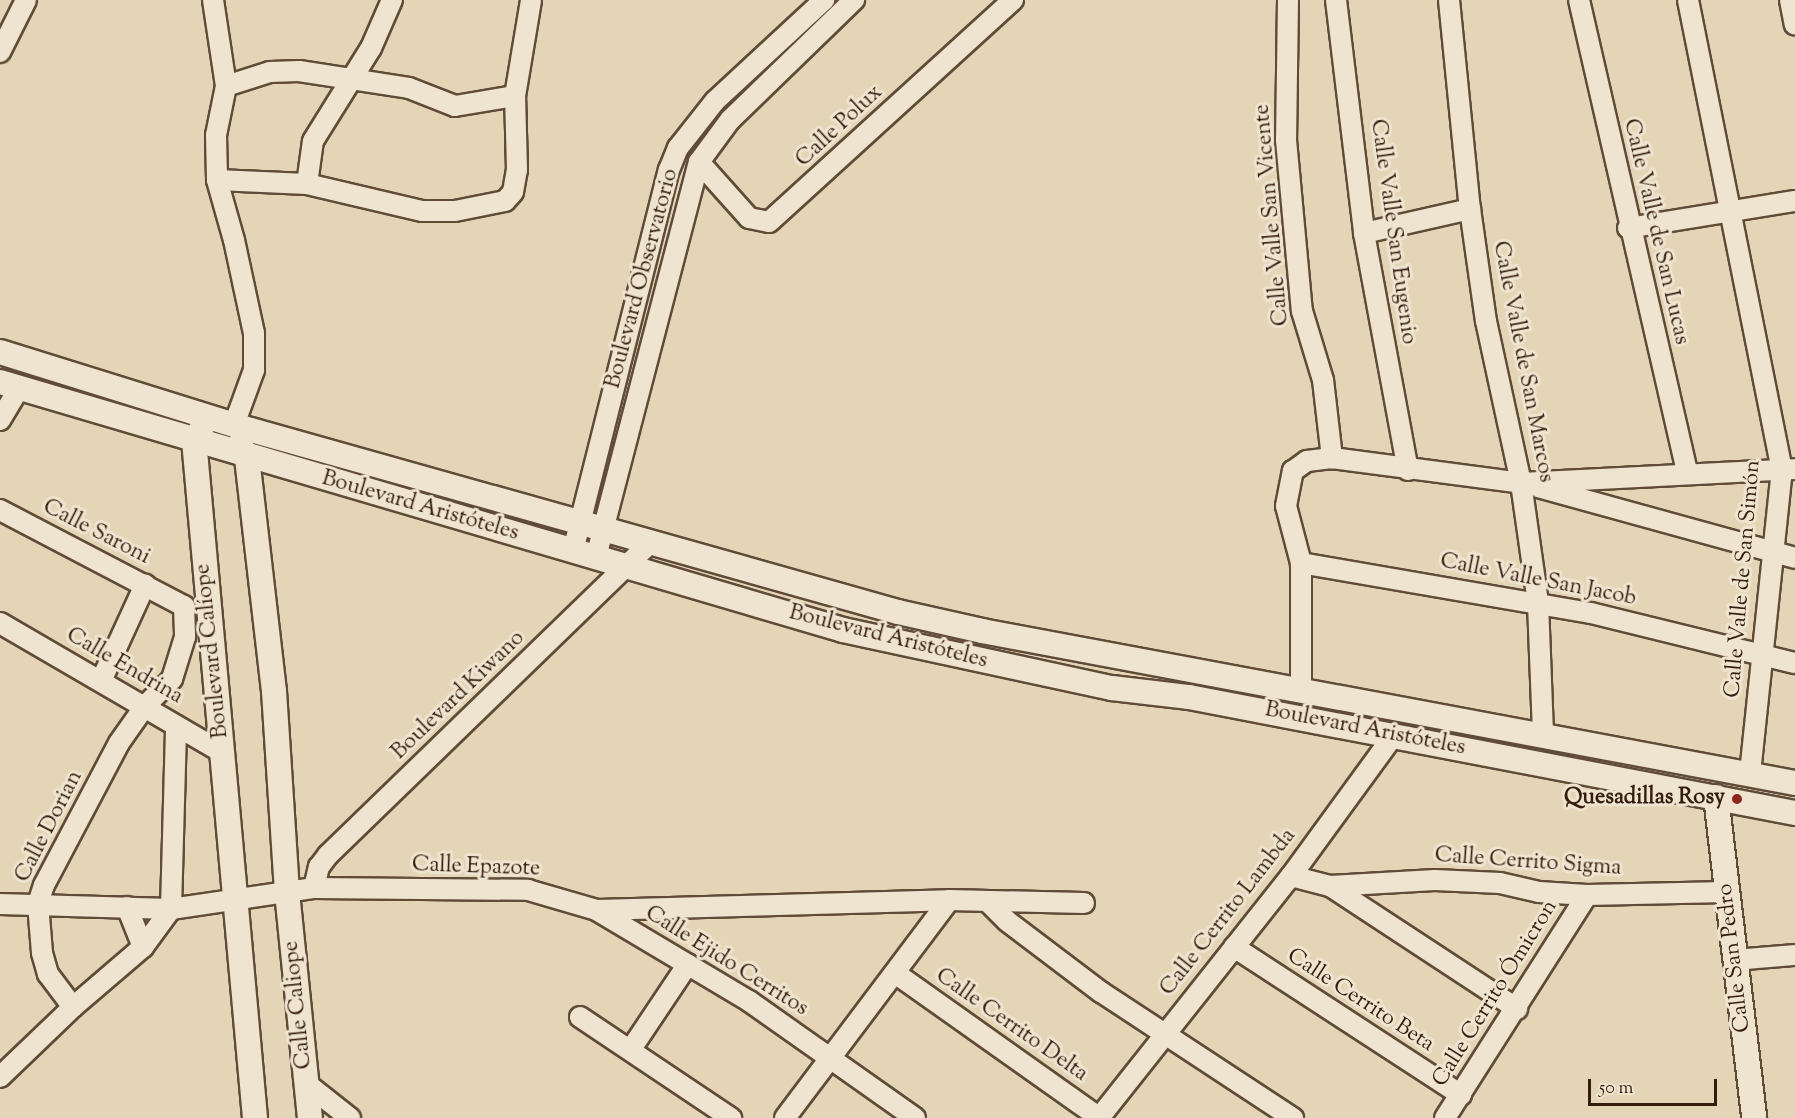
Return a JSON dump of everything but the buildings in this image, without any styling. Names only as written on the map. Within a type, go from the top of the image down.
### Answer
[{"type":"street","points":[[0,52],[26,0]]},
{"type":"street","points":[[213,0],[226,86],[216,135],[217,180],[254,333],[254,370],[236,427],[235,438],[247,458],[274,691],[287,892]]},
{"type":"street","points":[[308,184],[313,141],[376,38],[392,0]]},
{"type":"street","points":[[217,180],[308,184],[422,212],[455,212],[504,201],[513,192],[517,170],[515,96],[531,0]]},
{"type":"street","name":"Boulevard Observatorio","points":[[592,526],[669,170],[687,134],[715,101],[824,0]]},
{"type":"street","name":"Boulevard Observatorio","points":[[584,554],[699,162],[730,120],[854,0]]},
{"type":"street","name":"Calle Polux","points":[[699,162],[749,218],[769,222],[1013,0]]},
{"type":"street","name":"Calle Valle San Vicente","points":[[1288,0],[1286,140],[1302,311],[1323,380],[1332,458]]},
{"type":"street","name":"Calle Valle San Eugenio","points":[[1336,0],[1364,233],[1408,470]]},
{"type":"street","name":"Calle Valle de San Marcos","points":[[1449,0],[1470,209],[1486,321],[1521,483],[1538,603],[1543,734]]},
{"type":"street","name":"Calle Valle de San Lucas","points":[[1579,0],[1628,228],[1687,473]]},
{"type":"street","name":"Calle Valle de San Simón","points":[[1688,0],[1788,469],[1773,554],[1765,655],[1750,774]]},
{"type":"street","points":[[1790,0],[1795,24]]},
{"type":"street","points":[[226,86],[270,72],[299,71],[409,88],[455,106],[515,96]]},
{"type":"street","points":[[715,101],[730,120]]},
{"type":"street","points":[[1628,228],[1795,201]]},
{"type":"street","points":[[1364,233],[1470,209]]},
{"type":"street","name":"Boulevard Aristóteles","points":[[0,352],[236,427],[649,544],[982,631],[1543,734],[1795,783]]},
{"type":"street","points":[[0,420],[10,385]]},
{"type":"street","name":"Boulevard Aristóteles","points":[[10,385],[102,411],[247,458],[628,566],[843,630],[996,664],[1394,735],[1795,813]]},
{"type":"street","points":[[102,411],[107,421],[182,448],[196,473]]},
{"type":"street","points":[[194,440],[200,431],[236,427]]},
{"type":"street","name":"Boulevard Calíope","points":[[194,440],[235,897]]},
{"type":"street","points":[[1301,690],[1301,563],[1286,506],[1293,471],[1307,461],[1332,458],[1408,470],[1521,483],[1773,554],[1795,558]]},
{"type":"street","points":[[1521,483],[1788,469]]},
{"type":"street","name":"Calle Saroni","points":[[0,510],[177,601],[209,613]]},
{"type":"street","name":"Boulevard Kiwano","points":[[314,888],[319,867],[328,855],[649,544]]},
{"type":"street","name":"Calle Valle San Jacob","points":[[1301,563],[1538,603],[1795,663]]},
{"type":"street","points":[[101,681],[145,585]]},
{"type":"street","name":"Calle Dorian","points":[[73,1007],[48,974],[42,953],[38,904],[44,885],[111,758],[145,706],[172,680],[185,637],[177,601]]},
{"type":"street","name":"Calle Endrina","points":[[0,623],[223,753]]},
{"type":"street","points":[[0,1077],[73,1007],[143,948],[171,909],[176,726]]},
{"type":"street","points":[[1537,762],[1543,734]]},
{"type":"street","name":"Calle Cerrito Lambda","points":[[1099,1118],[1165,1031],[1291,876],[1394,735]]},
{"type":"street","name":"Calle San Pedro","points":[[1716,797],[1754,1118]]},
{"type":"street","name":"Calle Cerrito Sigma","points":[[1291,876],[1330,886],[1436,880],[1500,883],[1539,892],[1587,895],[1727,892]]},
{"type":"street","points":[[1330,886],[1517,1009]]},
{"type":"street","name":"Calle Epazote","points":[[0,904],[171,909],[235,897],[314,888],[528,890],[597,910],[949,900],[1084,903]]},
{"type":"street","name":"Calle Caliope","points":[[287,892],[310,1118]]},
{"type":"street","name":"Calle Cerrito Ómicron","points":[[1445,1118],[1517,1009],[1587,895]]},
{"type":"street","points":[[235,897],[255,1118]]},
{"type":"street","points":[[785,1118],[828,1056],[895,973],[949,900]]},
{"type":"street","points":[[987,901],[1007,921],[1101,992],[1165,1031],[1293,1118]]},
{"type":"street","points":[[127,907],[143,948]]},
{"type":"street","name":"Calle Ejido Cerritos","points":[[597,910],[688,964],[828,1056],[915,1118]]},
{"type":"street","name":"Calle Cerrito Beta","points":[[1234,948],[1461,1095]]},
{"type":"street","points":[[1735,960],[1795,955]]},
{"type":"street","points":[[631,1049],[688,964]]},
{"type":"street","name":"Calle Cerrito Delta","points":[[895,973],[1099,1118]]},
{"type":"street","points":[[580,1017],[731,1118]]},
{"type":"street","points":[[307,1084],[350,1118]]},
{"type":"place","name":"Quesadillas Rosy","points":[[1737,799]]}]
